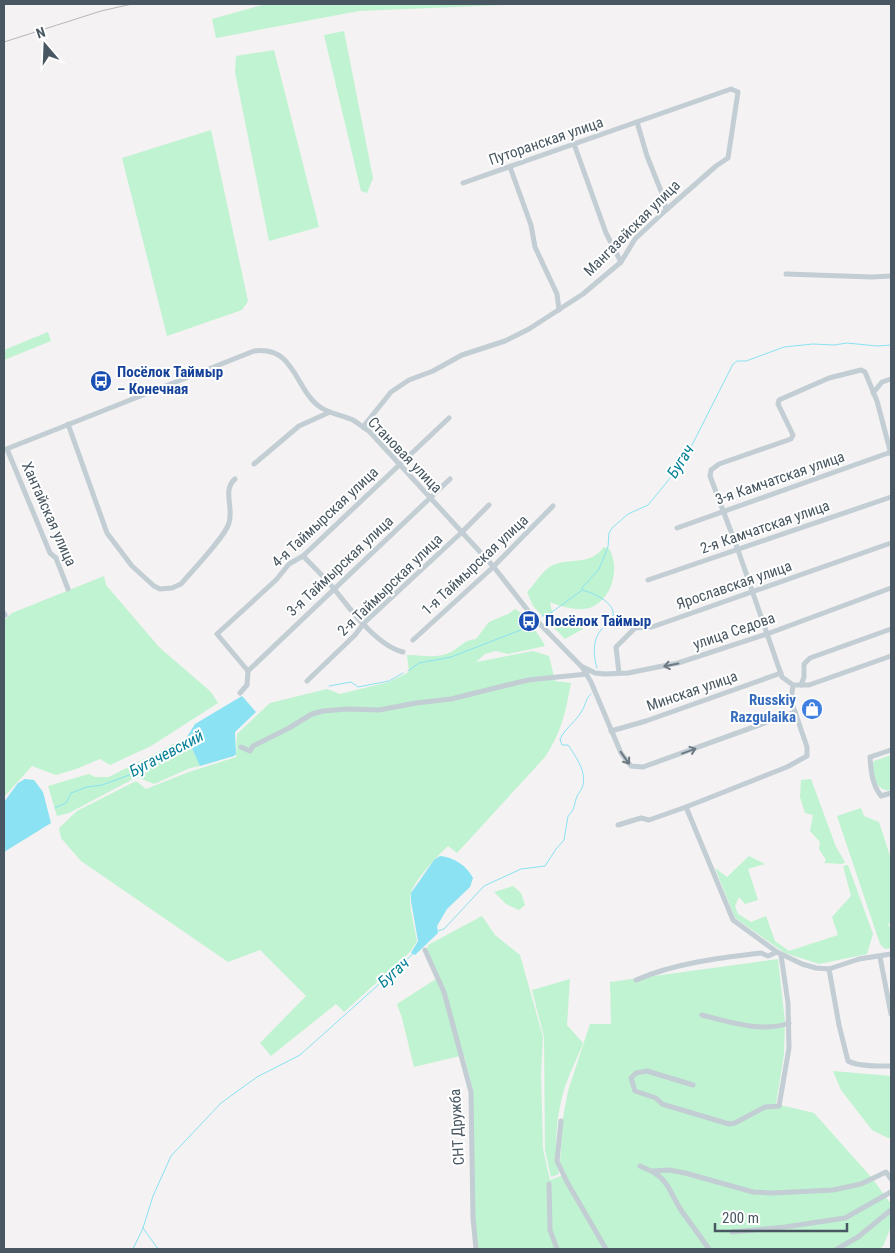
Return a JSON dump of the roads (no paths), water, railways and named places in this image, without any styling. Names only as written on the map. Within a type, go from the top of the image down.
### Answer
[{"type":"street","name":"Путоранская улица","points":[[463,183],[731,89]]},
{"type":"street","name":"Мангазейская улица","points":[[363,427],[391,392],[409,380],[433,372],[462,356],[505,341],[529,330],[583,294],[621,262],[635,239],[716,166],[728,158],[738,92],[731,89]]},
{"type":"street","points":[[637,122],[666,210]]},
{"type":"street","points":[[574,144],[606,233],[621,262]]},
{"type":"street","points":[[510,167],[531,225],[535,246],[557,294],[559,310]]},
{"type":"street","points":[[786,274],[891,276]]},
{"type":"street","name":"Становая улица","points":[[6,450],[254,351],[273,352],[286,360],[312,400],[320,408],[352,420],[363,427],[493,566],[533,617],[582,667],[591,682],[611,732],[627,763],[636,768],[643,767],[795,712]]},
{"type":"street","points":[[891,453],[866,372],[861,370],[829,378],[779,400],[778,404],[793,435],[791,439],[719,464],[714,467],[710,476],[781,673],[786,681],[793,685],[809,685],[891,656]]},
{"type":"street","points":[[873,393],[882,382],[891,379]]},
{"type":"street","points":[[254,464],[299,426],[330,412]]},
{"type":"street","name":"4-я Таймырская улица","points":[[248,671],[217,634],[276,580],[290,564],[303,556],[448,418]]},
{"type":"street","points":[[68,424],[107,533],[132,566],[160,589],[172,588],[182,584],[216,543],[229,523],[229,489],[235,479]]},
{"type":"street","name":"Хантайская улица","points":[[6,450],[50,552],[56,558],[68,590]]},
{"type":"street","name":"3-я Камчатская улица","points":[[677,528],[891,453]]},
{"type":"street","name":"3-я Таймырская улица","points":[[248,671],[450,479]]},
{"type":"street","name":"2-я Камчатская улица","points":[[648,580],[891,498]]},
{"type":"street","name":"2-я Таймырская улица","points":[[307,681],[355,635],[364,623],[489,505]]},
{"type":"street","name":"1-я Таймырская улица","points":[[413,640],[493,566],[553,506]]},
{"type":"street","name":"Ярославская улица","points":[[619,673],[616,647],[635,628],[652,627],[891,543]]},
{"type":"street","points":[[303,556],[334,589],[356,617],[384,643],[394,650],[403,652]]},
{"type":"street","name":"улица Седова","points":[[582,667],[595,673],[619,673],[678,664],[767,634],[891,588]]},
{"type":"street","points":[[801,685],[804,677],[804,664],[810,658],[891,629]]},
{"type":"street","points":[[240,693],[247,685],[248,671]]},
{"type":"street","points":[[591,682],[590,678],[595,673]]},
{"type":"street","name":"Минская улица","points":[[611,732],[781,673]]},
{"type":"street","points":[[241,747],[250,751],[253,746],[312,714],[324,711],[346,709],[379,710],[451,699],[528,680],[586,674]]},
{"type":"street","points":[[618,826],[641,818],[649,820],[686,807],[787,767],[807,756],[807,747],[791,700],[793,685]]},
{"type":"street","points":[[891,750],[870,757],[872,777],[878,792],[881,796],[891,793]]},
{"type":"street","points":[[686,807],[733,920],[779,954],[802,964],[829,969],[859,959],[891,954]]},
{"type":"street","name":"СНТ Дружба","points":[[425,950],[444,992],[471,1092],[473,1218],[476,1249]]},
{"type":"street","points":[[636,980],[700,961],[761,953],[768,956],[779,954]]},
{"type":"street","points":[[693,1085],[647,1072],[636,1073],[631,1078],[635,1091],[656,1098],[662,1104],[729,1124],[735,1124],[765,1107],[780,1106],[789,1048],[789,1023],[779,954]]},
{"type":"street","points":[[880,957],[891,1014]]},
{"type":"street","points":[[829,969],[839,1025],[848,1061],[858,1064],[891,1066]]},
{"type":"street","points":[[702,1015],[737,1024],[776,1028],[789,1023]]},
{"type":"street","points":[[561,1121],[557,1162],[606,1249]]},
{"type":"street","points":[[640,1166],[661,1177],[669,1186],[680,1208],[709,1249]]},
{"type":"street","points":[[651,1171],[669,1170],[753,1192],[773,1193],[833,1190],[861,1184],[886,1172],[891,1179]]},
{"type":"street","points":[[549,1184],[550,1230],[557,1249]]},
{"type":"street","points":[[732,1232],[795,1226],[845,1218],[891,1192]]},
{"type":"street","points":[[837,1249],[858,1237],[891,1210]]},
{"type":"water","points":[[242,696],[256,712],[235,732],[236,754],[200,766],[187,737],[195,724]]},
{"type":"water","points":[[25,779],[34,780],[43,792],[51,823],[4,852],[4,802],[18,783]]},
{"type":"water","points":[[440,856],[460,863],[473,878],[470,887],[447,909],[437,926],[438,933],[415,955],[411,953],[418,941],[411,893],[434,860]]},
{"type":"waterway","name":"Бугач","points":[[597,668],[594,652],[595,641],[600,631],[610,622],[613,614],[609,604],[593,594],[582,590],[582,588],[599,569],[608,547],[609,533],[612,528],[628,514],[648,505],[687,455],[733,364],[737,361],[746,361],[784,347],[847,343],[877,346],[891,345]]},
{"type":"waterway","name":"Бугачевский","points":[[542,616],[552,612],[581,591]]},
{"type":"waterway","name":"Бугачевский","points":[[408,671],[419,663],[451,657],[531,626]]},
{"type":"waterway","name":"Бугачевский","points":[[329,686],[351,682],[358,687],[389,681],[403,673]]},
{"type":"waterway","name":"Бугач","points":[[438,931],[444,929],[484,886],[521,869],[545,866],[564,840],[568,816],[573,810],[576,798],[582,788],[583,777],[580,765],[568,745],[562,745],[560,739],[581,713],[591,694]]},
{"type":"waterway","name":"Бугачевский","points":[[55,808],[66,803],[71,793],[87,787],[102,785],[140,771],[191,743]]},
{"type":"waterway","name":"Бугач","points":[[133,1249],[143,1228],[153,1196],[171,1156],[221,1103],[257,1077],[300,1055],[414,953]]},
{"type":"waterway","points":[[143,1228],[158,1249]]},
{"type":"railway","points":[[4,42],[101,11],[132,4]]},
{"type":"place","name":"Посёлок Таймыр – Конечная","points":[[101,381]]},
{"type":"place","name":"Посёлок Таймыр","points":[[529,621]]},
{"type":"place","name":"Russkiy Razgulaika","points":[[812,709]]}]
